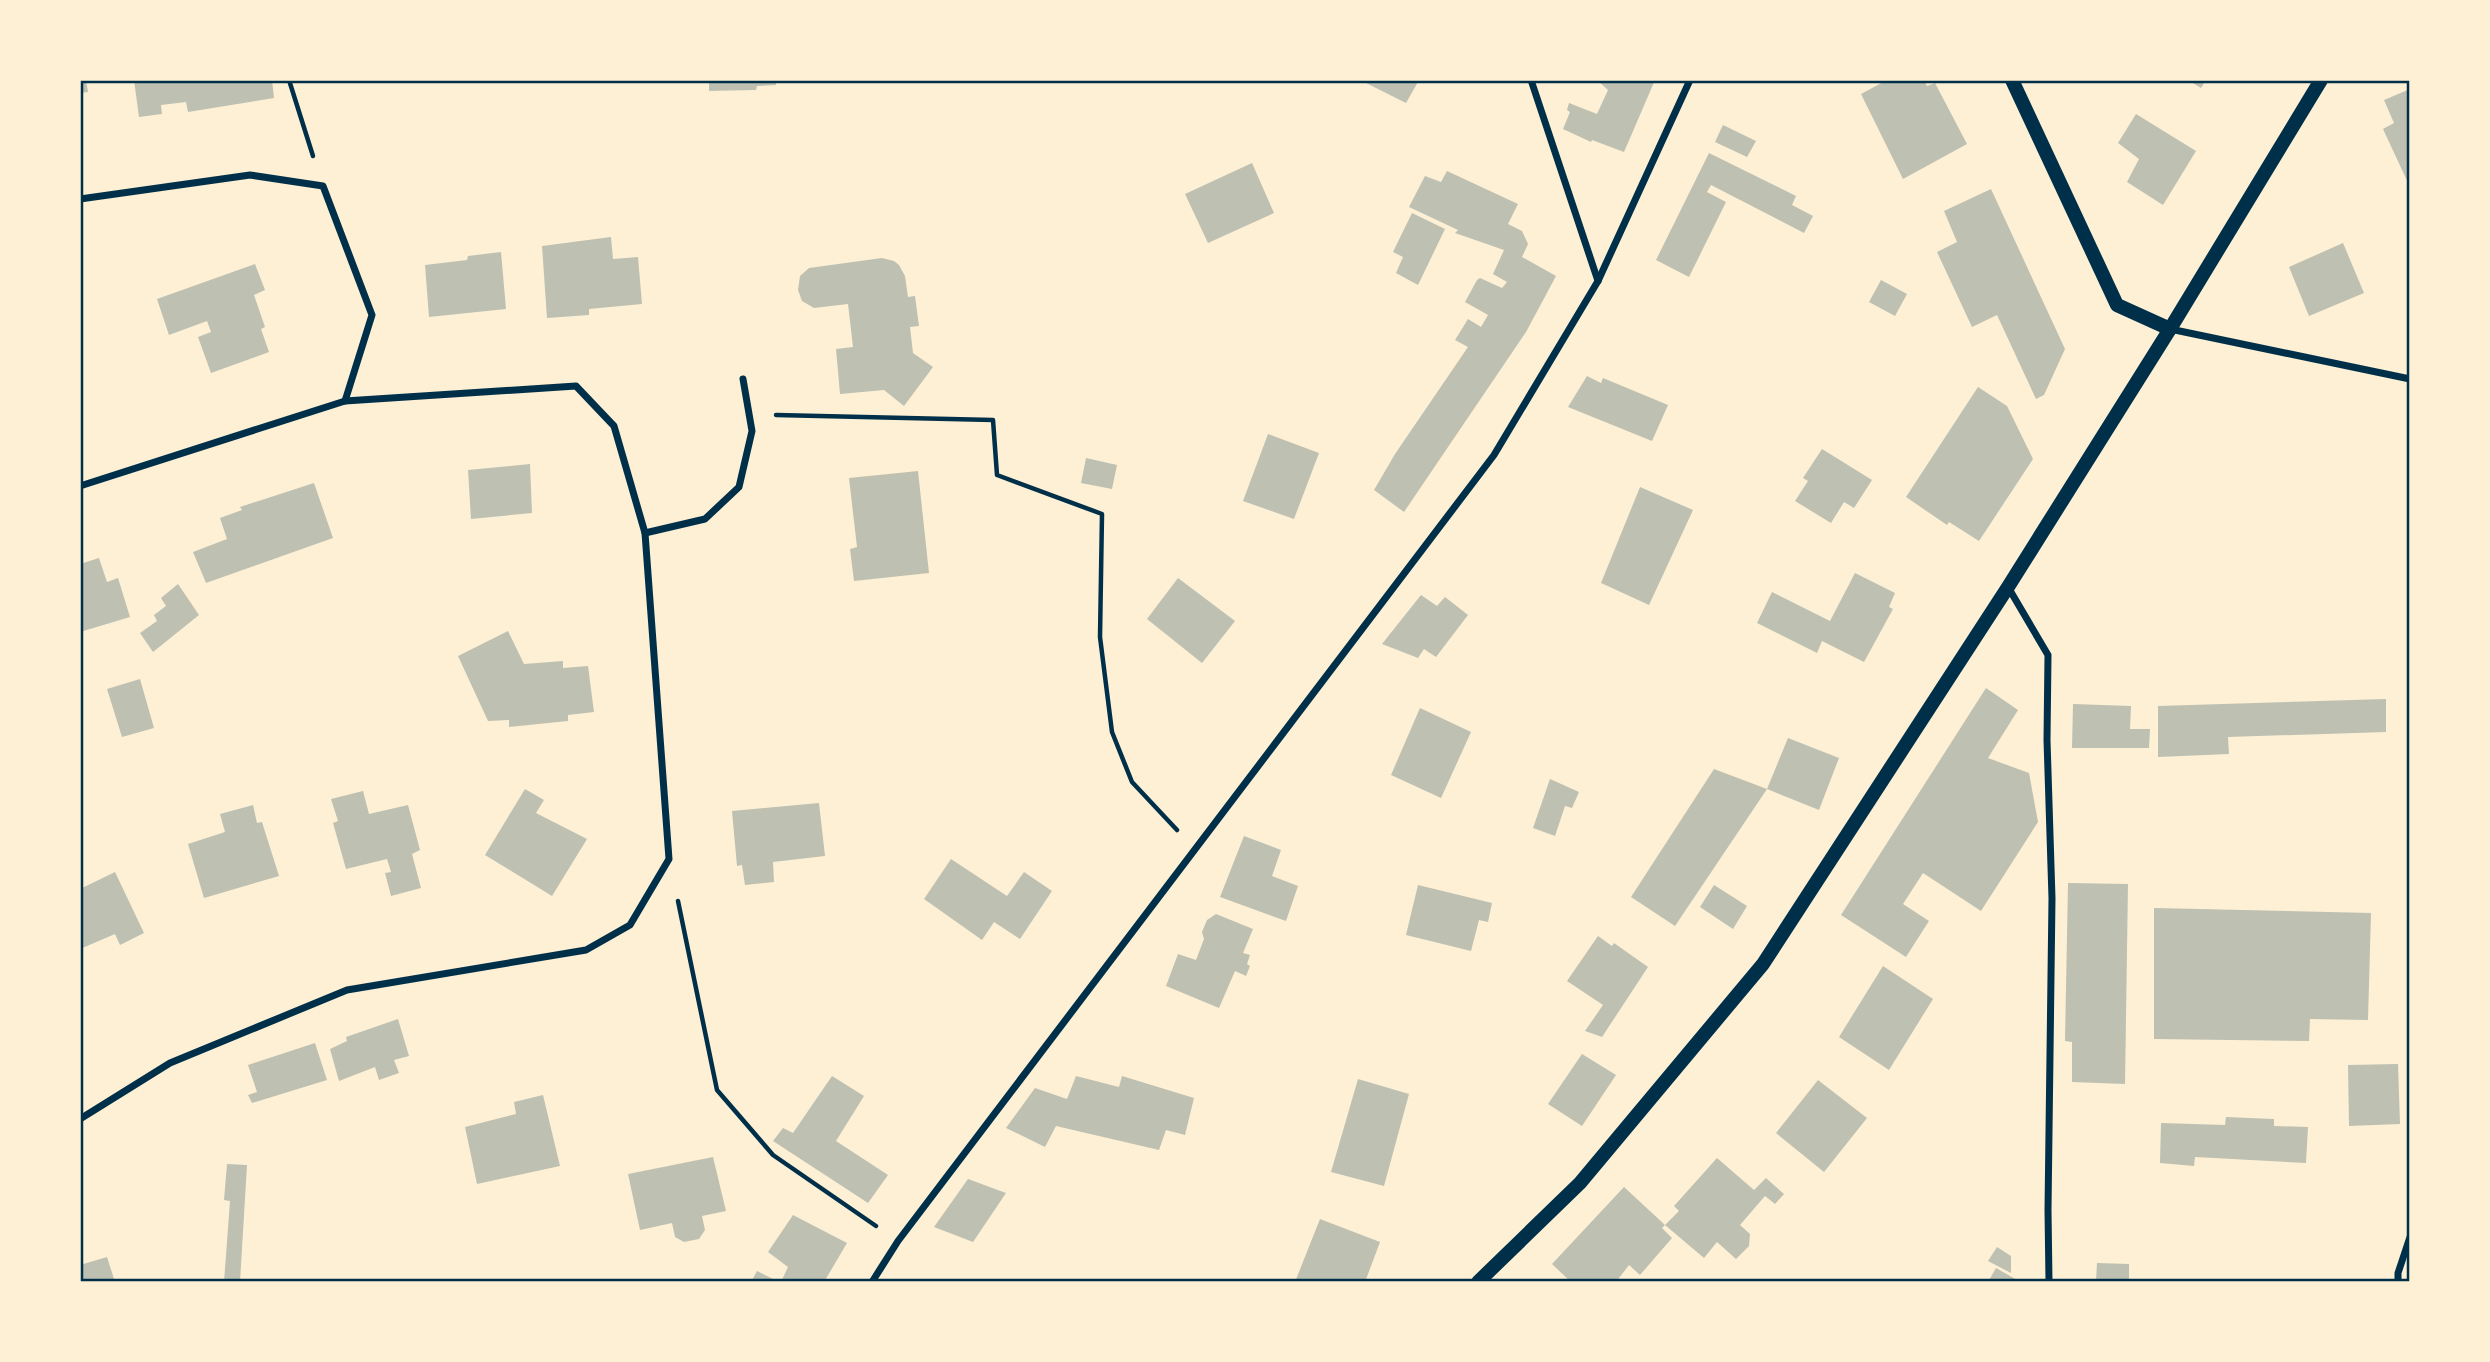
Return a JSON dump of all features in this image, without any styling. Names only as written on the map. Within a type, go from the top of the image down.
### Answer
[{"type":"main road","points":[[2012,80],[2117,305],[2170,329]]},
{"type":"main road","points":[[1479,1282],[1580,1183],[1763,964],[2008,587],[2170,329],[2321,80]]},
{"type":"street","points":[[1531,80],[1598,281]]},
{"type":"street","points":[[872,1282],[898,1241],[1494,455],[1598,281],[1689,80]]},
{"type":"street","points":[[80,199],[250,175],[323,186],[372,315],[345,401]]},
{"type":"street","points":[[2170,329],[2410,379]]},
{"type":"street","points":[[645,533],[705,519],[739,487],[752,431],[743,379]]},
{"type":"street","points":[[80,486],[345,401],[576,386],[614,426],[645,533],[669,859],[630,925],[586,950],[347,990],[170,1063],[80,1119]]},
{"type":"street","points":[[2008,587],[2048,655],[2047,740],[2052,898],[2049,1282]]},
{"type":"street","points":[[2398,1282],[2398,1273],[2410,1237]]},
{"type":"path","points":[[289,80],[323,186]]},
{"type":"path","points":[[749,415],[993,420],[997,475],[1102,514],[1100,637],[1112,732],[1132,782],[1195,848]]},
{"type":"path","points":[[669,859],[717,1090],[773,1156],[898,1241]]},
{"type":"building","points":[[80,80],[86,80],[88,92],[80,93]]},
{"type":"building","points":[[134,80],[272,80],[274,98],[188,112],[186,102],[161,105],[162,114],[139,117]]},
{"type":"building","points":[[709,80],[776,80],[776,85],[757,86],[756,90],[709,91]]},
{"type":"building","points":[[1360,80],[1419,80],[1406,103]]},
{"type":"building","points":[[1597,80],[1655,80],[1624,152],[1592,140],[1591,142],[1563,129],[1570,112],[1567,110],[1569,103],[1597,114],[1608,90]]},
{"type":"building","points":[[1887,80],[1924,80],[1927,86],[1935,83],[1967,144],[1903,179],[1861,94]]},
{"type":"building","points":[[2188,80],[2206,80],[2201,88]]},
{"type":"building","points":[[2410,89],[2410,187],[2383,129],[2394,123],[2384,100]]},
{"type":"building","points":[[2136,114],[2196,151],[2163,205],[2127,182],[2139,159],[2118,143]]},
{"type":"building","points":[[1723,125],[1756,141],[1747,157],[1715,142]]},
{"type":"building","points":[[1709,153],[1796,196],[1792,205],[1813,216],[1804,233],[1711,185],[1707,192],[1726,202],[1689,277],[1656,260]]},
{"type":"building","points":[[1252,163],[1274,213],[1208,243],[1185,194]]},
{"type":"building","points":[[1447,171],[1518,204],[1508,224],[1522,231],[1528,244],[1522,257],[1556,276],[1526,332],[1404,512],[1374,490],[1395,454],[1468,347],[1455,340],[1468,319],[1481,327],[1488,315],[1465,302],[1477,280],[1480,278],[1502,288],[1507,282],[1493,274],[1504,250],[1455,233],[1458,230],[1409,207],[1425,176],[1441,182]]},
{"type":"building","points":[[1991,189],[2065,349],[2044,395],[2036,399],[1997,315],[1972,327],[1937,252],[1957,242],[1944,211]]},
{"type":"building","points":[[1412,213],[1445,229],[1418,285],[1396,273],[1403,257],[1393,252]]},
{"type":"building","points":[[611,237],[613,259],[638,257],[642,304],[589,309],[589,315],[547,318],[542,246]]},
{"type":"building","points":[[2343,243],[2364,293],[2309,316],[2289,267]]},
{"type":"building","points":[[501,252],[506,309],[429,317],[425,265],[467,260],[468,256]]},
{"type":"building","points":[[882,258],[899,265],[905,276],[908,297],[915,296],[919,326],[910,327],[913,353],[933,367],[904,406],[884,390],[840,394],[836,349],[853,347],[848,304],[814,308],[802,301],[798,290],[800,276],[809,268]]},
{"type":"building","points":[[255,264],[265,290],[254,295],[265,327],[261,329],[269,352],[211,373],[198,337],[211,332],[207,321],[169,335],[157,299]]},
{"type":"building","points":[[1881,280],[1907,294],[1895,316],[1869,302]]},
{"type":"building","points":[[1587,376],[1601,383],[1603,378],[1668,405],[1652,441],[1568,407]]},
{"type":"building","points":[[1978,387],[2007,406],[2033,459],[1979,541],[1949,522],[1947,525],[1906,497]]},
{"type":"building","points":[[1268,434],[1319,453],[1294,519],[1243,501]]},
{"type":"building","points":[[1822,449],[1872,480],[1854,508],[1844,502],[1831,523],[1795,501],[1808,481],[1803,478]]},
{"type":"building","points":[[1086,458],[1117,465],[1112,489],[1081,483]]},
{"type":"building","points":[[530,464],[532,513],[471,519],[468,470]]},
{"type":"building","points":[[918,471],[929,573],[854,581],[850,549],[857,547],[849,478]]},
{"type":"building","points":[[314,483],[333,538],[206,583],[193,552],[227,539],[220,518],[242,510],[240,507]]},
{"type":"building","points":[[1640,487],[1693,510],[1649,605],[1601,583]]},
{"type":"building","points":[[99,558],[107,582],[118,578],[130,617],[80,632],[80,564]]},
{"type":"building","points":[[1855,573],[1895,593],[1889,607],[1893,609],[1864,662],[1822,641],[1817,653],[1757,623],[1772,592],[1830,621]]},
{"type":"building","points":[[1178,578],[1235,621],[1202,663],[1147,619]]},
{"type":"building","points":[[178,584],[199,615],[153,652],[140,633],[157,621],[154,615],[166,606],[161,598]]},
{"type":"building","points":[[1421,595],[1437,606],[1445,597],[1468,615],[1436,657],[1424,649],[1418,658],[1382,644]]},
{"type":"building","points":[[508,631],[524,664],[563,661],[563,668],[588,666],[594,712],[568,715],[568,721],[509,727],[509,720],[488,721],[458,656]]},
{"type":"building","points":[[140,679],[154,728],[122,737],[107,689]]},
{"type":"building","points":[[1986,688],[2018,710],[1988,758],[2029,773],[2038,822],[1981,911],[1923,873],[1903,904],[1929,921],[1906,957],[1841,915]]},
{"type":"building","points":[[2386,699],[2386,732],[2228,737],[2229,754],[2158,757],[2158,706]]},
{"type":"building","points":[[2073,704],[2131,706],[2130,729],[2150,729],[2149,748],[2072,748]]},
{"type":"building","points":[[1420,708],[1471,732],[1441,798],[1391,775]]},
{"type":"building","points":[[1788,738],[1839,758],[1819,810],[1767,789]]},
{"type":"building","points":[[1714,769],[1767,789],[1675,926],[1631,897]]},
{"type":"building","points":[[1550,779],[1579,792],[1572,808],[1565,806],[1555,836],[1533,828]]},
{"type":"building","points":[[525,789],[544,800],[536,813],[587,839],[552,896],[485,855]]},
{"type":"building","points":[[363,791],[369,814],[408,805],[420,850],[412,854],[421,888],[391,896],[385,873],[391,872],[387,859],[346,869],[333,823],[338,821],[331,799]]},
{"type":"building","points":[[819,803],[825,856],[773,862],[774,882],[745,885],[742,865],[737,866],[732,811]]},
{"type":"building","points":[[253,805],[257,823],[262,822],[279,876],[204,898],[188,844],[225,832],[220,814]]},
{"type":"building","points":[[1244,836],[1281,850],[1272,876],[1298,886],[1286,921],[1220,897]]},
{"type":"building","points":[[951,859],[1007,896],[1024,872],[1052,891],[1020,939],[994,922],[982,940],[924,899]]},
{"type":"building","points":[[115,872],[144,933],[120,945],[115,934],[80,949],[80,889]]},
{"type":"building","points":[[2068,883],[2128,884],[2125,1084],[2072,1082],[2072,1042],[2065,1041]]},
{"type":"building","points":[[1418,885],[1492,903],[1488,922],[1479,920],[1471,951],[1406,935]]},
{"type":"building","points":[[1714,885],[1747,906],[1733,929],[1700,907]]},
{"type":"building","points":[[2154,908],[2371,913],[2368,1020],[2310,1019],[2309,1041],[2154,1039]]},
{"type":"building","points":[[1216,914],[1253,929],[1243,953],[1250,955],[1246,976],[1235,971],[1219,1008],[1166,986],[1178,954],[1196,960],[1204,939],[1202,932],[1207,920]]},
{"type":"building","points":[[1598,936],[1612,946],[1614,943],[1648,967],[1602,1037],[1585,1031],[1603,1005],[1567,981]]},
{"type":"building","points":[[1883,966],[1933,999],[1889,1070],[1839,1037]]},
{"type":"building","points":[[398,1019],[409,1056],[394,1060],[399,1073],[379,1080],[375,1067],[339,1081],[330,1049],[347,1041],[346,1037]]},
{"type":"building","points":[[315,1043],[327,1080],[252,1103],[248,1095],[257,1092],[248,1065]]},
{"type":"building","points":[[1582,1054],[1616,1075],[1582,1126],[1548,1104]]},
{"type":"building","points":[[2398,1064],[2400,1124],[2349,1126],[2348,1065]]},
{"type":"building","points":[[832,1076],[864,1096],[836,1141],[888,1175],[868,1203],[773,1141],[783,1128],[793,1133]]},
{"type":"building","points":[[1076,1076],[1119,1087],[1122,1076],[1194,1098],[1185,1135],[1166,1130],[1159,1150],[1056,1126],[1045,1147],[1006,1128],[1035,1088],[1067,1099]]},
{"type":"building","points":[[1358,1079],[1409,1094],[1384,1186],[1331,1172]]},
{"type":"building","points":[[1818,1080],[1867,1118],[1824,1172],[1776,1133]]},
{"type":"building","points":[[543,1095],[560,1166],[477,1184],[465,1127],[516,1114],[514,1102]]},
{"type":"building","points":[[2226,1117],[2274,1119],[2274,1126],[2308,1127],[2306,1163],[2195,1157],[2194,1166],[2160,1163],[2161,1123],[2225,1125]]},
{"type":"building","points":[[713,1157],[726,1211],[702,1216],[705,1230],[699,1239],[684,1242],[675,1237],[672,1223],[640,1230],[628,1174]]},
{"type":"building","points":[[1717,1158],[1754,1190],[1766,1178],[1784,1194],[1775,1204],[1765,1196],[1740,1225],[1750,1234],[1749,1246],[1736,1259],[1717,1242],[1704,1258],[1665,1225],[1679,1211],[1674,1206]]},
{"type":"building","points":[[227,1164],[247,1165],[240,1282],[224,1282],[230,1201],[224,1200]]},
{"type":"building","points":[[968,1179],[1006,1193],[973,1242],[934,1227]]},
{"type":"building","points":[[1624,1187],[1665,1225],[1662,1228],[1672,1238],[1640,1275],[1629,1265],[1616,1282],[1571,1282],[1552,1264]]},
{"type":"building","points":[[793,1215],[847,1243],[824,1282],[781,1282],[788,1267],[768,1252]]},
{"type":"building","points":[[1320,1219],[1380,1242],[1365,1282],[1295,1282]]},
{"type":"building","points":[[1997,1247],[2011,1256],[2011,1273],[1988,1261]]},
{"type":"building","points":[[107,1257],[115,1282],[80,1282],[80,1265]]},
{"type":"building","points":[[2097,1263],[2129,1264],[2129,1282],[2096,1282]]},
{"type":"building","points":[[1996,1268],[2017,1280],[2016,1282],[1988,1282]]},
{"type":"building","points":[[757,1271],[779,1282],[751,1282]]}]
